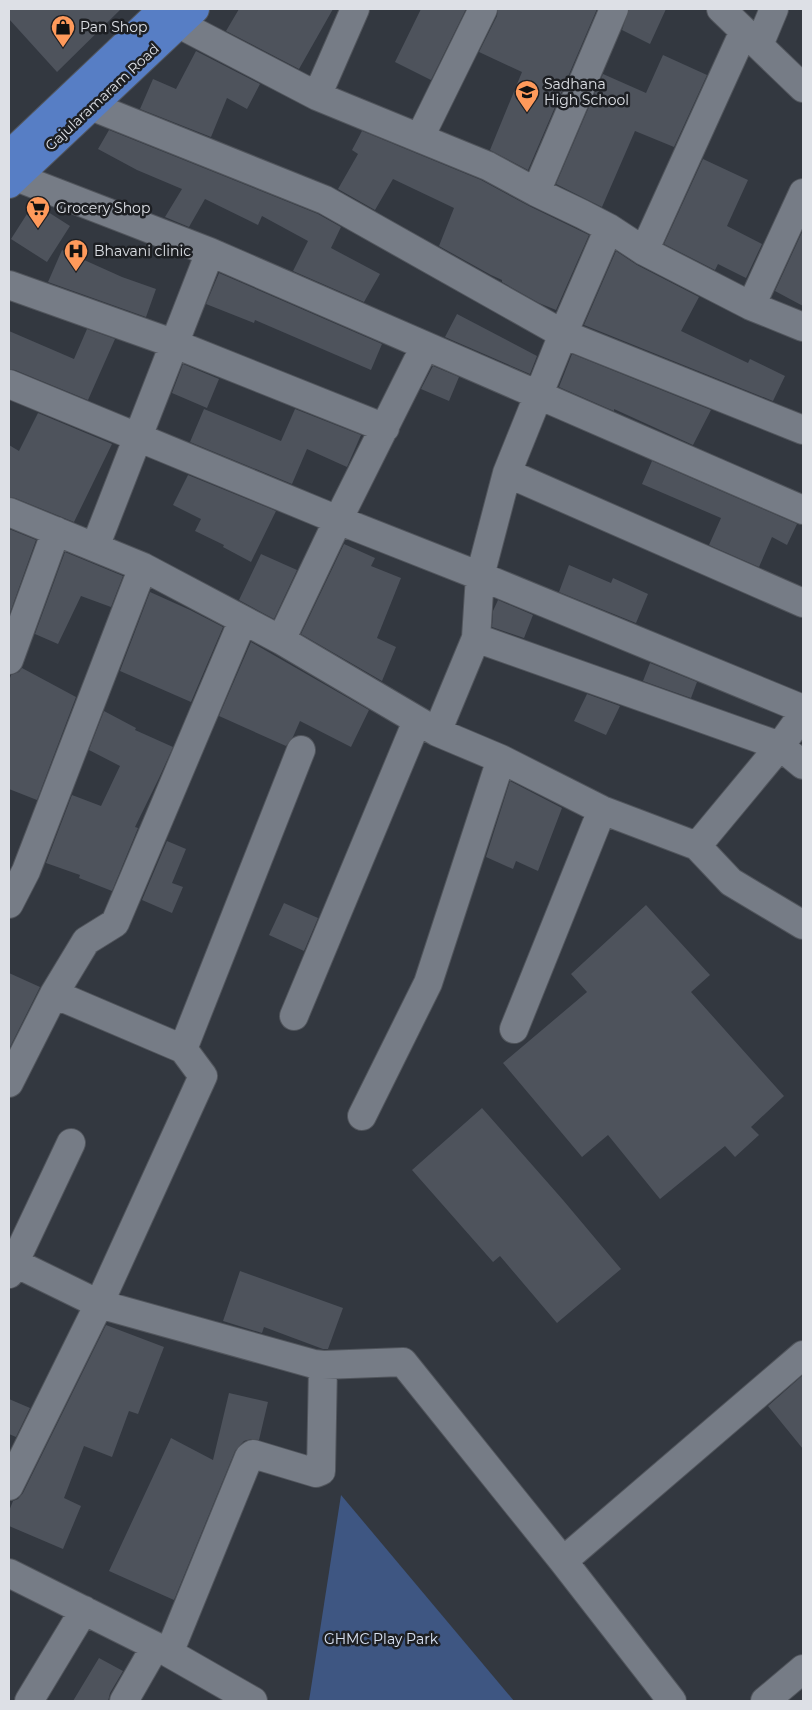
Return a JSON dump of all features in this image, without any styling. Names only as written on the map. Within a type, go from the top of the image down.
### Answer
[{"type":"main road","name":"Gajularamaram Road","points":[[11,172],[91,106],[170,13]]},
{"type":"main road","name":"Gajularamaram Road","points":[[11,172],[170,13]]},
{"type":"street","points":[[317,96],[354,9]]},
{"type":"street","points":[[420,137],[483,9]]},
{"type":"street","points":[[536,192],[614,9]]},
{"type":"street","points":[[722,9],[803,88]]},
{"type":"street","points":[[644,251],[751,38],[774,9]]},
{"type":"street","points":[[170,13],[317,96],[488,166],[609,228],[644,251],[751,306],[803,327]]},
{"type":"street","points":[[91,106],[325,200],[562,334],[803,430]]},
{"type":"street","points":[[11,172],[210,252],[803,510]]},
{"type":"street","points":[[751,306],[803,193]]},
{"type":"street","points":[[294,1016],[427,726],[476,638],[480,576],[507,473],[562,334],[609,228]]},
{"type":"street","points":[[95,547],[210,252]]},
{"type":"street","points":[[9,285],[175,344],[385,428]]},
{"type":"street","points":[[281,640],[338,520],[426,346]]},
{"type":"street","points":[[9,384],[803,709]]},
{"type":"street","points":[[507,473],[803,603]]},
{"type":"street","points":[[9,512],[143,567],[281,640],[427,726],[501,759],[602,810],[696,846],[731,882],[803,925]]},
{"type":"street","points":[[9,660],[56,531]]},
{"type":"street","points":[[9,904],[26,871],[143,567]]},
{"type":"street","points":[[9,1083],[54,994],[86,941],[115,923],[243,620]]},
{"type":"street","points":[[476,638],[780,746],[803,765]]},
{"type":"street","points":[[696,846],[780,746],[803,714]]},
{"type":"street","points":[[183,1049],[301,750]]},
{"type":"street","points":[[362,1116],[428,983],[501,759]]},
{"type":"street","points":[[514,1029],[602,810]]},
{"type":"street","points":[[9,1486],[99,1304],[203,1076],[183,1049],[54,994]]},
{"type":"street","points":[[71,1143],[10,1265],[99,1304],[323,1365],[403,1362],[563,1561],[672,1701]]},
{"type":"street","points":[[563,1561],[803,1355]]},
{"type":"street","points":[[124,1701],[162,1650],[249,1457],[254,1454],[316,1473],[322,1471],[323,1365]]},
{"type":"street","points":[[9,1573],[162,1650],[221,1693],[253,1701]]},
{"type":"street","points":[[29,1701],[84,1610]]},
{"type":"street","points":[[765,1701],[803,1669]]},
{"type":"green space","name":"GHMC Play Park","points":[[341,1495],[514,1701],[309,1701]]},
{"type":"building","points":[[9,9],[121,9],[57,72],[9,19]]},
{"type":"building","points":[[239,9],[333,9],[299,69],[226,31]]},
{"type":"building","points":[[421,9],[466,9],[431,80],[395,62]]},
{"type":"building","points":[[498,9],[597,9],[528,170],[490,150],[522,72],[479,52],[497,16]]},
{"type":"building","points":[[629,9],[666,9],[650,44],[622,30]]},
{"type":"building","points":[[196,51],[260,84],[247,109],[227,98],[211,137],[140,109],[153,79],[176,89]]},
{"type":"building","points":[[663,55],[707,75],[674,147],[635,131],[602,207],[556,184],[603,74],[646,93]]},
{"type":"building","points":[[109,130],[318,214],[341,227],[331,248],[380,274],[364,302],[293,271],[308,241],[262,216],[258,225],[205,199],[189,227],[165,217],[182,189],[137,170],[98,149]]},
{"type":"building","points":[[362,131],[481,180],[589,235],[556,310],[539,303],[502,282],[502,280],[439,246],[454,208],[393,179],[375,210],[338,189],[358,154],[352,150]]},
{"type":"building","points":[[703,159],[748,180],[727,226],[762,244],[746,278],[718,264],[715,270],[664,244]]},
{"type":"building","points":[[34,203],[70,226],[47,262],[11,239]]},
{"type":"building","points":[[803,230],[803,306],[775,291]]},
{"type":"building","points":[[62,250],[122,277],[156,289],[146,317],[48,282]]},
{"type":"building","points":[[616,251],[637,265],[699,297],[681,331],[748,363],[750,359],[785,376],[773,401],[584,325]]},
{"type":"building","points":[[219,273],[382,344],[371,370],[255,320],[254,323],[206,304]]},
{"type":"building","points":[[457,314],[537,356],[530,374],[445,337]]},
{"type":"building","points":[[87,329],[115,339],[88,400],[9,369],[9,331],[74,359]]},
{"type":"building","points":[[572,354],[711,410],[693,445],[614,409],[614,411],[559,387]]},
{"type":"building","points":[[183,364],[219,379],[207,408],[172,393]]},
{"type":"building","points":[[433,366],[459,377],[449,401],[421,389]]},
{"type":"building","points":[[204,409],[281,441],[295,409],[361,435],[347,467],[307,449],[292,484],[190,442]]},
{"type":"building","points":[[38,413],[112,444],[74,522],[9,497],[9,445],[19,451]]},
{"type":"building","points":[[652,461],[797,524],[787,545],[772,537],[759,567],[709,545],[721,518],[642,484]]},
{"type":"building","points":[[188,475],[276,511],[251,562],[223,547],[224,545],[195,531],[201,519],[173,505]]},
{"type":"building","points":[[9,529],[36,540],[10,613],[9,612]]},
{"type":"building","points":[[344,544],[375,558],[371,566],[401,578],[377,638],[396,647],[382,681],[301,634]]},
{"type":"building","points":[[65,552],[123,576],[111,607],[81,596],[58,644],[35,634]]},
{"type":"building","points":[[261,554],[297,570],[274,619],[239,600]]},
{"type":"building","points":[[569,565],[611,583],[613,578],[648,594],[636,623],[559,592]]},
{"type":"building","points":[[150,592],[223,627],[191,702],[120,671]]},
{"type":"building","points":[[498,600],[533,615],[524,638],[492,627],[493,611]]},
{"type":"building","points":[[251,642],[369,710],[351,747],[300,721],[293,737],[286,746],[219,716]]},
{"type":"building","points":[[650,663],[697,682],[691,698],[643,681]]},
{"type":"building","points":[[22,668],[76,697],[37,800],[9,789],[9,681],[11,675],[19,672]]},
{"type":"building","points":[[587,694],[620,706],[606,735],[574,721]]},
{"type":"building","points":[[104,711],[136,728],[135,730],[173,747],[135,827],[138,828],[112,891],[79,878],[80,875],[46,863],[72,795],[101,806],[120,766],[89,750]]},
{"type":"building","points":[[510,781],[562,808],[538,871],[516,861],[513,869],[486,857]]},
{"type":"building","points":[[167,841],[186,849],[172,883],[183,887],[172,913],[142,900]]},
{"type":"building","points":[[284,903],[318,918],[304,951],[269,935]]},
{"type":"building","points":[[646,905],[710,975],[691,992],[784,1096],[751,1127],[759,1135],[735,1157],[725,1146],[660,1199],[608,1135],[582,1157],[503,1063],[587,992],[571,974]]},
{"type":"building","points":[[9,973],[40,987],[9,1049]]},
{"type":"building","points":[[482,1108],[621,1269],[557,1323],[500,1256],[493,1262],[412,1170]]},
{"type":"building","points":[[240,1271],[343,1308],[328,1349],[323,1349],[264,1327],[262,1333],[223,1321]]},
{"type":"building","points":[[106,1325],[164,1347],[138,1414],[129,1411],[112,1457],[84,1446],[64,1498],[81,1506],[63,1549],[9,1526],[9,1511],[13,1501],[18,1499],[23,1493]]},
{"type":"building","points":[[803,1375],[803,1449],[768,1406]]},
{"type":"building","points":[[229,1393],[268,1402],[259,1440],[251,1439],[244,1441],[235,1451],[174,1600],[109,1571],[171,1438],[213,1460]]},
{"type":"building","points":[[9,1399],[30,1408],[16,1437],[9,1434]]},
{"type":"building","points":[[99,1658],[123,1671],[110,1693],[108,1701],[73,1701]]},
{"type":"place","name":"Pan Shop","points":[[63,48]]},
{"type":"place","name":"Sadhana High School","points":[[527,113]]},
{"type":"place","name":"Grocery Shop","points":[[38,229]]},
{"type":"place","name":"Bhavani clinic","points":[[76,272]]}]
